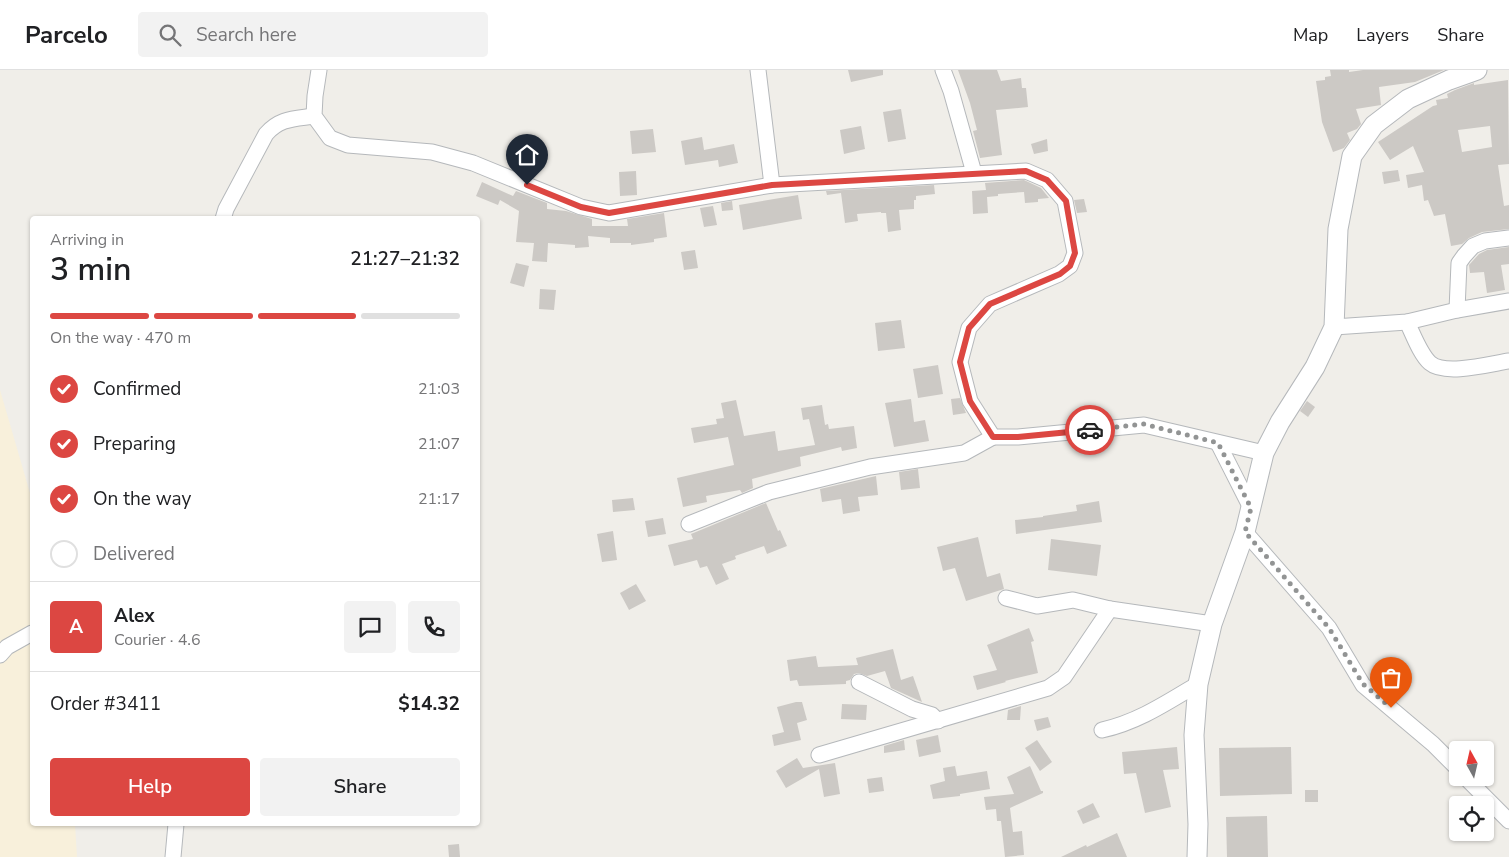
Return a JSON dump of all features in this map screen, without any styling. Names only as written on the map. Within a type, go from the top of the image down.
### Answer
[{"type":"street","points":[[319,70],[314,116],[330,138],[348,145],[432,152],[472,163],[581,207],[609,213],[772,185],[1026,171],[1047,180],[1066,201],[1075,253],[1070,266],[1060,274],[990,304],[969,328],[960,362],[970,401],[993,437]]},
{"type":"street","points":[[758,70],[772,185]]},
{"type":"street","points":[[943,70],[951,91],[974,173]]},
{"type":"street","points":[[1197,857],[1198,824],[1194,735],[1198,684],[1212,624],[1245,532],[1264,453],[1280,422],[1315,367],[1334,327],[1338,229],[1352,156],[1374,125],[1408,99],[1449,80],[1477,70]]},
{"type":"street","points":[[223,216],[266,134],[274,125],[314,116]]},
{"type":"street","points":[[1457,310],[1459,263],[1464,256],[1472,246],[1485,241],[1509,238]]},
{"type":"street","points":[[1334,327],[1407,322],[1457,310],[1509,301]]},
{"type":"street","points":[[1407,322],[1430,364],[1453,370],[1509,361]]},
{"type":"street","points":[[689,524],[769,492],[870,467],[964,453],[993,437],[1018,437],[1144,424],[1264,453]]},
{"type":"street","points":[[1218,443],[1251,508]]},
{"type":"street","points":[[1245,532],[1329,628],[1363,684],[1449,760]]},
{"type":"street","points":[[1006,598],[1037,606],[1073,600],[1110,609],[1212,624]]},
{"type":"street","points":[[819,755],[1048,688],[1064,677],[1110,609]]},
{"type":"street","points":[[0,655],[7,647],[30,634]]},
{"type":"street","points":[[859,682],[912,709],[932,715],[938,721]]},
{"type":"street","points":[[1102,730],[1123,726],[1198,684]]},
{"type":"street","points":[[1474,786],[1509,821]]},
{"type":"street","points":[[172,857],[176,826]]},
{"type":"sand","points":[[0,390],[30,493],[30,826],[75,826],[77,857],[0,857]]},
{"type":"building","points":[[848,70],[883,70],[883,75],[851,82]]},
{"type":"building","points":[[958,70],[997,70],[1001,81],[1021,78],[1022,88],[1026,88],[1028,107],[996,110],[1002,155],[980,158],[973,131],[977,130]]},
{"type":"building","points":[[1330,70],[1349,70],[1349,72],[1363,70],[1444,70],[1415,82],[1379,87],[1381,105],[1356,109],[1361,124],[1357,129],[1347,133],[1350,140],[1344,148],[1333,152],[1322,122],[1316,81],[1325,80],[1325,77],[1331,76]]},
{"type":"building","points":[[1508,80],[1509,164],[1498,165],[1504,206],[1509,205],[1509,229],[1482,232],[1469,238],[1462,244],[1451,246],[1445,214],[1434,216],[1428,200],[1424,201],[1422,185],[1408,188],[1406,175],[1424,172],[1413,146],[1390,160],[1378,142],[1437,105],[1436,100],[1448,98],[1447,94],[1455,90],[1474,83],[1474,85]],"holes":[[[1490,126],[1492,147],[1462,152],[1458,130]]]},
{"type":"building","points":[[901,109],[906,139],[888,142],[883,112]]},
{"type":"building","points":[[861,126],[865,149],[844,154],[840,130]]},
{"type":"building","points":[[653,129],[656,152],[632,154],[630,131]]},
{"type":"building","points":[[702,137],[704,150],[734,144],[738,163],[719,167],[718,160],[685,165],[681,141]]},
{"type":"building","points":[[1047,139],[1048,151],[1034,154],[1031,144]]},
{"type":"building","points":[[1398,170],[1400,181],[1384,184],[1382,172]]},
{"type":"building","points":[[636,171],[637,195],[620,196],[619,172]]},
{"type":"building","points":[[1024,180],[1041,188],[1049,198],[1038,199],[1038,202],[1025,203],[1024,192],[998,194],[998,196],[987,197],[988,213],[973,214],[972,191],[986,190],[985,183]]},
{"type":"building","points":[[482,182],[513,196],[516,191],[547,203],[547,209],[566,211],[592,219],[592,226],[628,226],[627,219],[664,213],[667,237],[654,239],[654,242],[631,245],[631,243],[610,243],[610,238],[588,236],[589,247],[575,248],[575,245],[548,243],[547,262],[532,261],[534,243],[516,242],[519,211],[500,200],[498,205],[476,196]]},
{"type":"building","points":[[934,185],[935,194],[916,196],[914,209],[899,210],[901,230],[888,232],[886,213],[857,214],[858,221],[845,223],[841,193],[827,195],[826,191]]},
{"type":"building","points":[[798,195],[802,219],[743,230],[739,205]]},
{"type":"building","points":[[1084,199],[1087,212],[1077,213],[1074,200]]},
{"type":"building","points":[[732,201],[733,210],[722,211],[721,203]]},
{"type":"building","points":[[713,206],[717,225],[704,227],[700,208]]},
{"type":"building","points":[[1509,247],[1509,264],[1501,265],[1505,290],[1487,293],[1484,272],[1470,273],[1469,265],[1479,254],[1487,250]]},
{"type":"building","points":[[695,250],[698,268],[684,270],[681,252]]},
{"type":"building","points":[[516,263],[529,266],[524,287],[510,283]]},
{"type":"building","points":[[540,289],[556,290],[554,310],[539,309]]},
{"type":"building","points":[[901,320],[905,348],[878,351],[875,323]]},
{"type":"building","points":[[938,365],[943,394],[918,398],[913,369]]},
{"type":"building","points":[[960,398],[966,413],[953,415],[951,399]]},
{"type":"building","points":[[911,399],[914,422],[925,420],[929,441],[894,447],[885,403]]},
{"type":"building","points":[[736,400],[744,436],[775,431],[778,451],[815,445],[809,419],[803,420],[801,408],[822,405],[825,425],[828,424],[829,429],[854,426],[857,448],[842,451],[841,447],[800,457],[801,466],[752,479],[753,488],[742,493],[740,490],[706,496],[707,502],[683,507],[677,478],[734,465],[728,437],[694,443],[691,428],[717,424],[716,419],[724,418],[721,403]]},
{"type":"building","points":[[1307,401],[1315,407],[1308,417],[1300,411]]},
{"type":"building","points":[[918,469],[920,488],[901,490],[899,472]]},
{"type":"building","points":[[876,476],[878,495],[858,497],[860,511],[843,514],[841,499],[822,502],[820,489]]},
{"type":"building","points":[[633,498],[635,510],[613,512],[612,500]]},
{"type":"building","points":[[1099,501],[1102,522],[1016,534],[1015,520],[1077,511],[1076,505]]},
{"type":"building","points":[[766,503],[778,531],[780,530],[787,546],[767,554],[764,546],[735,556],[736,559],[722,564],[729,579],[716,585],[707,566],[700,568],[697,560],[674,566],[668,545],[693,539],[691,534]]},
{"type":"building","points":[[663,518],[666,534],[648,537],[645,521]]},
{"type":"building","points":[[613,531],[617,560],[602,562],[597,534]]},
{"type":"building","points":[[978,537],[987,577],[1000,573],[1004,589],[966,601],[955,568],[943,571],[937,547]]},
{"type":"building","points":[[1051,539],[1101,545],[1097,576],[1048,570]]},
{"type":"building","points":[[636,584],[646,601],[629,610],[620,593]]},
{"type":"building","points":[[1029,628],[1034,641],[1031,642],[1038,673],[977,690],[973,676],[997,670],[987,645]]},
{"type":"building","points":[[893,649],[901,680],[913,676],[922,702],[891,688],[885,671],[867,676],[859,673],[854,674],[850,680],[846,681],[846,684],[799,686],[797,680],[790,681],[787,660],[816,656],[818,667],[858,665],[856,658]]},
{"type":"building","points":[[802,702],[807,720],[797,723],[801,740],[774,746],[772,735],[784,732],[777,707]]},
{"type":"building","points":[[842,704],[867,705],[866,720],[841,719]]},
{"type":"building","points":[[1021,706],[1020,720],[1007,720],[1008,710]]},
{"type":"building","points":[[1048,717],[1051,727],[1037,731],[1034,720]]},
{"type":"building","points":[[938,735],[941,752],[919,757],[916,740]]},
{"type":"building","points":[[904,740],[905,750],[884,753],[884,746]]},
{"type":"building","points":[[1037,740],[1052,762],[1040,771],[1025,748]]},
{"type":"building","points":[[1177,747],[1179,769],[1163,770],[1171,807],[1145,813],[1136,773],[1124,774],[1122,752]]},
{"type":"building","points":[[1291,747],[1292,794],[1220,796],[1219,748]]},
{"type":"building","points":[[797,758],[803,768],[835,763],[840,794],[824,797],[819,769],[786,788],[776,771]]},
{"type":"building","points":[[955,766],[957,776],[987,771],[990,789],[960,794],[960,796],[933,799],[930,785],[945,781],[943,768]]},
{"type":"building","points":[[1030,766],[1043,793],[1010,808],[1013,832],[1022,831],[1024,855],[1005,857],[1001,821],[997,821],[996,809],[986,810],[984,797],[1014,794],[1007,777]]},
{"type":"building","points":[[882,777],[884,791],[869,793],[867,779]]},
{"type":"building","points":[[1305,790],[1318,790],[1318,802],[1305,802]]},
{"type":"building","points":[[1093,803],[1100,817],[1083,824],[1077,811]]},
{"type":"building","points":[[1267,816],[1268,857],[1227,857],[1226,817]]},
{"type":"building","points":[[1117,833],[1127,857],[1061,857],[1086,845],[1087,847]]},
{"type":"building","points":[[459,844],[460,857],[449,857],[448,845]]},
{"type":"way so far","points":[[1090,430],[1144,424],[1218,443],[1251,508],[1245,532],[1329,628],[1363,684],[1391,708]]},
{"type":"route","points":[[527,185],[581,207],[609,213],[772,185],[1026,171],[1047,180],[1066,201],[1075,253],[1070,266],[1060,274],[990,304],[969,328],[960,362],[970,401],[993,437],[1018,437],[1090,430]]}]
